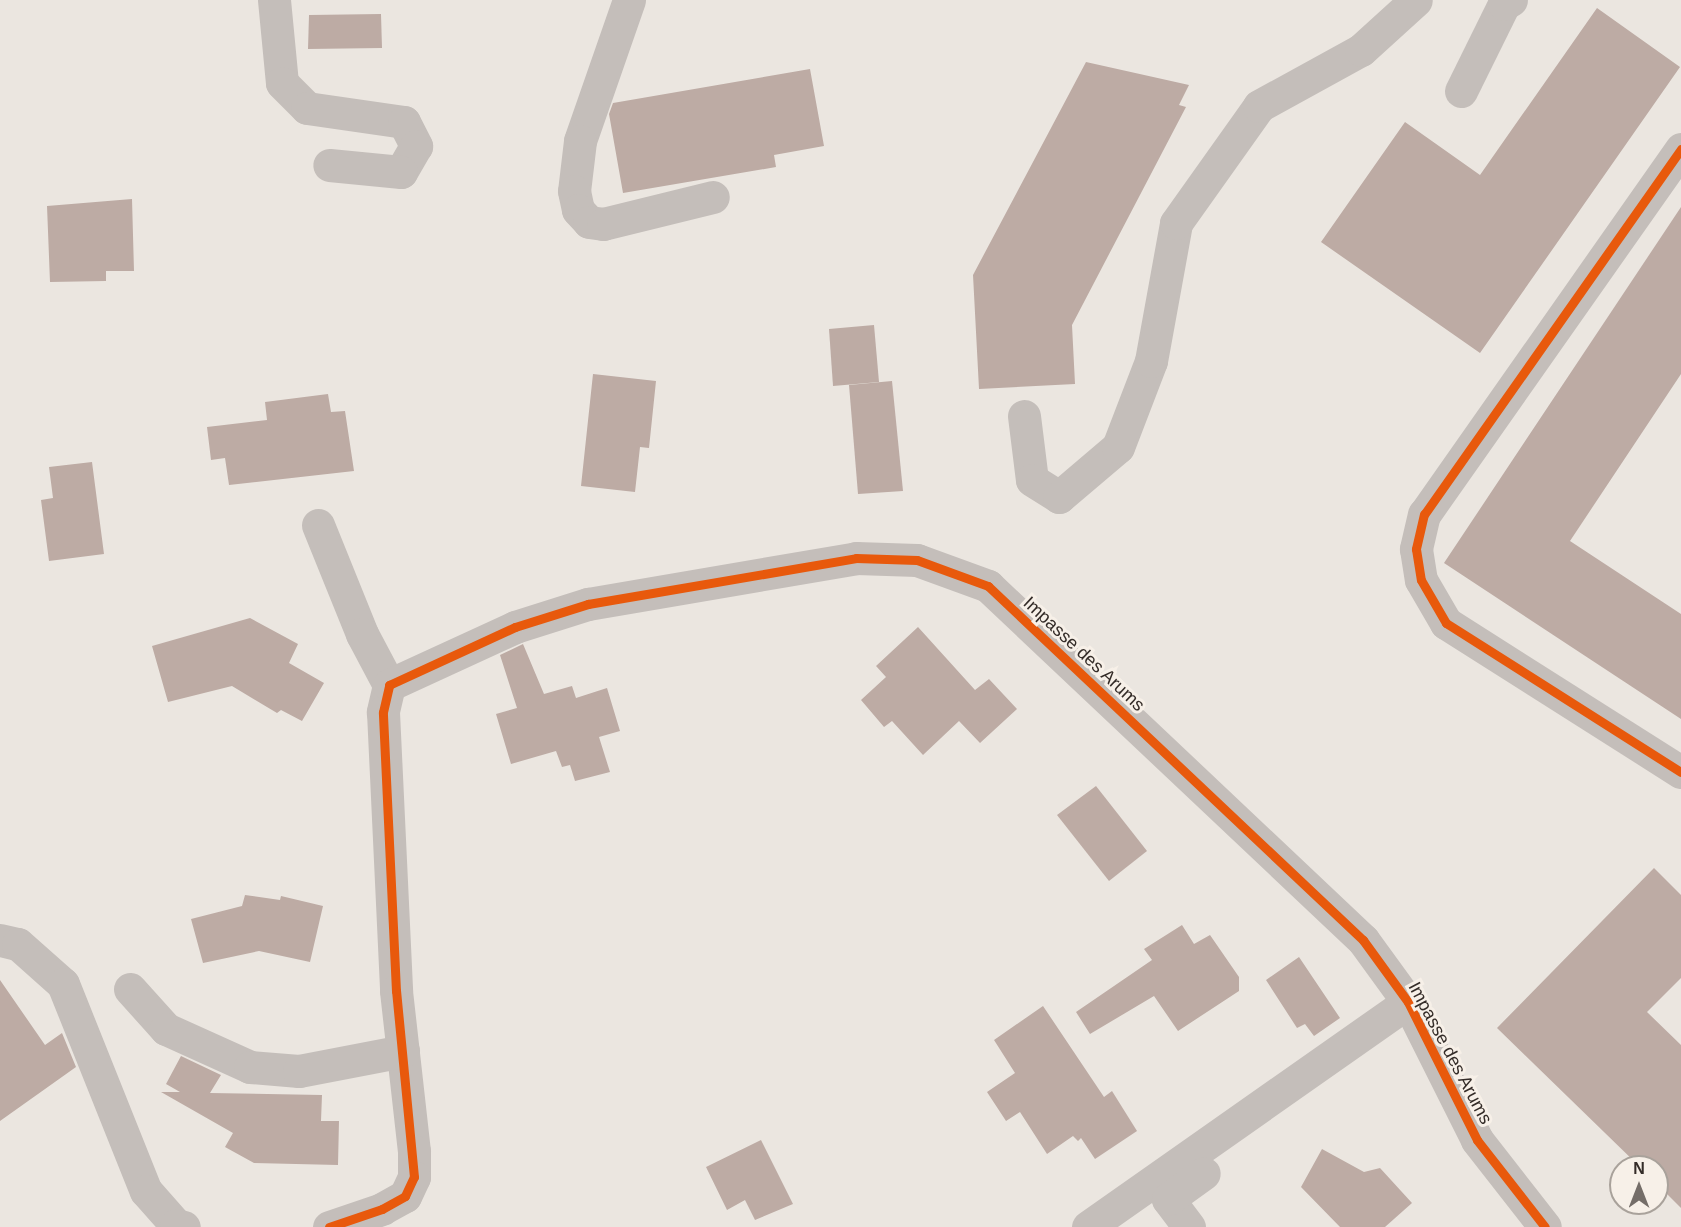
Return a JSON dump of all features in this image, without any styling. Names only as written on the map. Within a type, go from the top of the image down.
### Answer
[{"type":"street","points":[[274,0],[282,84],[307,108],[404,122],[416,146],[401,172],[329,165]]},
{"type":"street","points":[[629,0],[580,141],[574,191],[578,210],[589,222],[603,224],[713,197]]},
{"type":"street","points":[[1024,416],[1032,480],[1059,497],[1118,447],[1151,361],[1176,223],[1259,106],[1361,50],[1416,0]]},
{"type":"street","points":[[1461,91],[1504,4],[1511,0]]},
{"type":"street","points":[[1681,149],[1424,514],[1416,549],[1421,580],[1446,623],[1681,772]]},
{"type":"street","points":[[318,525],[362,634],[389,686],[383,712],[396,991],[414,1177],[405,1196],[382,1209],[329,1227]]},
{"type":"street","name":"Impasse des Arums","points":[[389,686],[515,627],[588,604],[856,558],[917,560],[988,586],[1363,940],[1408,1002],[1477,1140],[1545,1227]]},
{"type":"street","points":[[0,940],[18,944],[63,984],[146,1191],[176,1225],[184,1227]]},
{"type":"street","points":[[130,989],[166,1029],[250,1067],[299,1071],[403,1051]]},
{"type":"street","points":[[1088,1227],[1408,1002]]},
{"type":"street","points":[[1189,1227],[1168,1199],[1370,1055],[1408,1002]]},
{"type":"building","points":[[1597,8],[1680,67],[1480,353],[1321,242],[1405,122],[1480,175]]},
{"type":"building","points":[[381,14],[382,48],[308,49],[309,15]]},
{"type":"building","points":[[1086,62],[1189,85],[1179,105],[1186,107],[1072,325],[1075,384],[979,389],[973,275]]},
{"type":"building","points":[[810,69],[824,146],[774,155],[776,167],[623,193],[609,114],[613,103]]},
{"type":"building","points":[[132,199],[134,271],[106,271],[106,281],[50,282],[47,206]]},
{"type":"building","points":[[1681,207],[1681,374],[1570,541],[1681,614],[1681,719],[1444,563]]},
{"type":"building","points":[[874,325],[879,382],[833,386],[829,329]]},
{"type":"building","points":[[593,374],[656,381],[649,448],[640,447],[635,492],[581,486]]},
{"type":"building","points":[[892,381],[903,491],[858,494],[849,385]]},
{"type":"building","points":[[328,394],[331,412],[345,411],[354,471],[229,485],[225,458],[211,460],[207,427],[267,420],[265,402]]},
{"type":"building","points":[[92,462],[104,554],[49,561],[41,500],[53,498],[49,467]]},
{"type":"building","points":[[250,618],[298,644],[289,663],[324,683],[302,721],[281,710],[277,713],[232,686],[168,702],[152,646]]},
{"type":"building","points":[[918,627],[975,690],[989,679],[1017,709],[980,743],[959,721],[923,755],[892,721],[884,727],[861,700],[886,677],[876,666]]},
{"type":"building","points":[[523,644],[544,694],[572,686],[576,698],[607,688],[620,731],[599,737],[610,772],[575,781],[570,765],[562,767],[556,751],[511,764],[496,714],[517,708],[500,655]]},
{"type":"building","points":[[1096,786],[1147,851],[1109,881],[1057,815]]},
{"type":"building","points":[[1654,868],[1681,895],[1681,978],[1647,1012],[1681,1045],[1681,1208],[1669,1196],[1669,1155],[1628,1155],[1497,1028]]},
{"type":"building","points":[[245,895],[280,900],[281,896],[323,906],[310,962],[259,951],[203,963],[191,919],[242,906]]},
{"type":"building","points":[[1182,925],[1194,944],[1210,935],[1239,977],[1239,991],[1178,1031],[1154,996],[1090,1034],[1076,1012],[1152,960],[1144,949]]},
{"type":"building","points":[[1299,957],[1340,1018],[1314,1036],[1305,1024],[1297,1028],[1266,980]]},
{"type":"building","points":[[0,980],[45,1045],[62,1033],[76,1067],[0,1121]]},
{"type":"building","points":[[1043,1006],[1104,1097],[1112,1091],[1137,1131],[1095,1159],[1081,1138],[1078,1141],[1073,1136],[1047,1154],[1020,1112],[1006,1121],[987,1092],[1015,1073],[994,1040]]},
{"type":"building","points":[[181,1056],[221,1075],[210,1093],[322,1095],[321,1121],[339,1121],[338,1165],[254,1163],[225,1147],[233,1133],[161,1092],[180,1092],[166,1084]]},
{"type":"building","points":[[761,1140],[793,1204],[755,1220],[745,1200],[727,1210],[706,1167]]},
{"type":"building","points":[[1322,1149],[1364,1172],[1380,1168],[1412,1203],[1385,1227],[1340,1227],[1301,1187]]},
{"type":"cycle path","points":[[1681,149],[1424,514],[1416,549],[1421,580],[1446,623],[1681,772]]},
{"type":"cycle path","points":[[329,1227],[382,1209],[405,1196],[414,1177],[396,991],[383,712],[389,685],[515,627],[588,604],[856,558],[917,560],[988,586],[1363,940],[1408,1002],[1477,1140],[1545,1227]]}]
